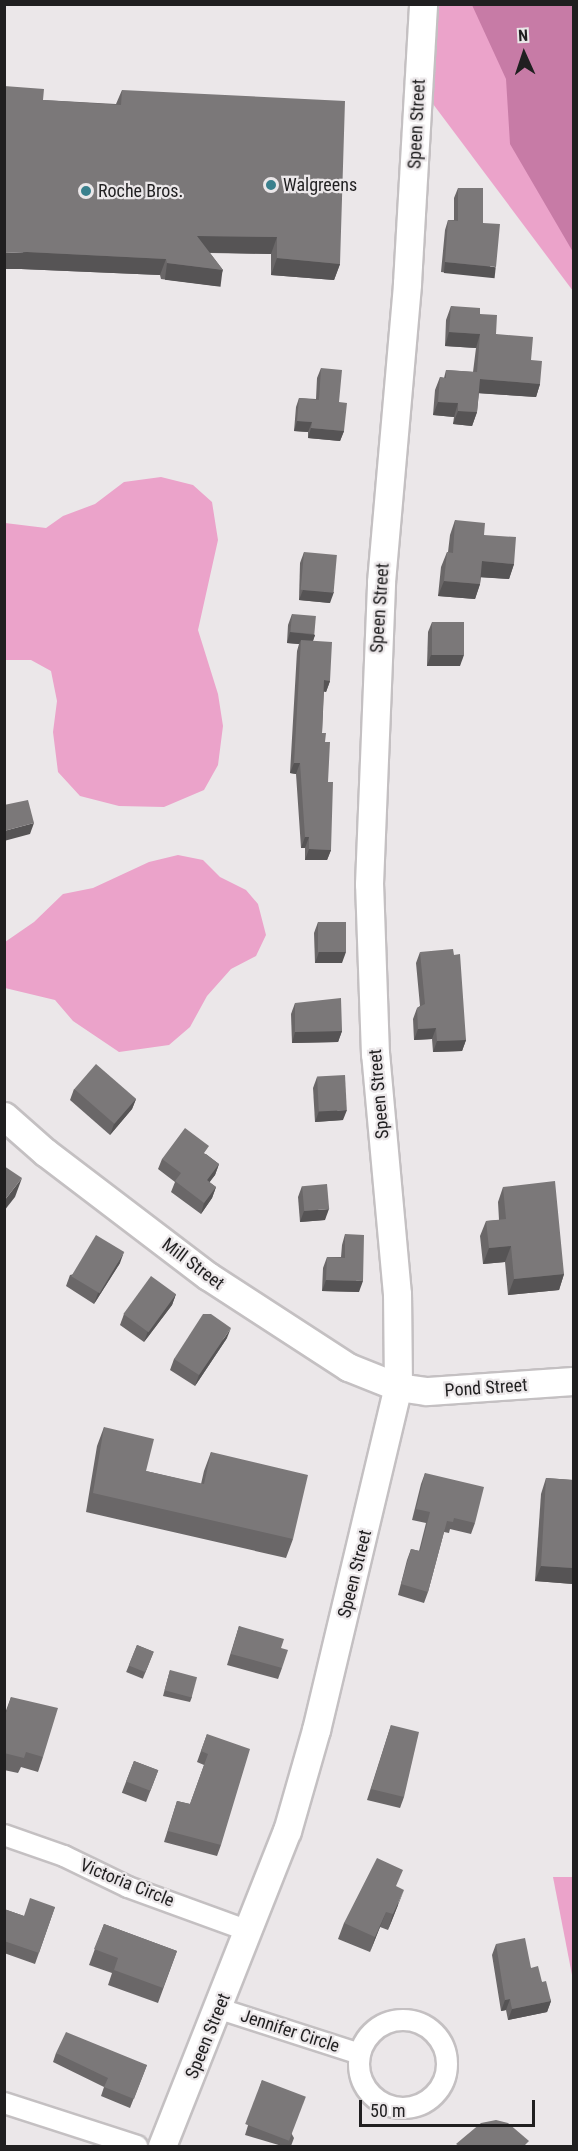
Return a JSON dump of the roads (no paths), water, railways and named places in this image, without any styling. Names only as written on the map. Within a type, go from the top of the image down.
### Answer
[{"type":"street","name":"Speen Street","points":[[162,2146],[220,2009],[287,1831],[316,1730],[398,1387],[397,1294],[375,1054],[369,884],[381,582],[407,283],[423,4]]},
{"type":"street","name":"Mill Street","points":[[4,1116],[45,1152],[257,1311],[348,1367],[398,1387]]},
{"type":"street","name":"Pond Street","points":[[398,1387],[456,1392],[573,1381]]},
{"type":"street","name":"Victoria Circle","points":[[4,1835],[64,1856],[128,1887],[249,1931]]},
{"type":"street","name":"Jennifer Circle","points":[[220,2009],[360,2054]]},
{"type":"street","points":[[412,2020],[423,2024],[442,2043],[446,2076],[424,2102],[395,2107],[372,2094],[363,2081],[360,2054],[371,2033],[386,2023],[412,2020]]},
{"type":"street","points":[[4,2103],[137,2146]]},
{"type":"place","name":"Walgreens","points":[[271,185]]},
{"type":"place","name":"Roche Bros.","points":[[86,191]]}]
